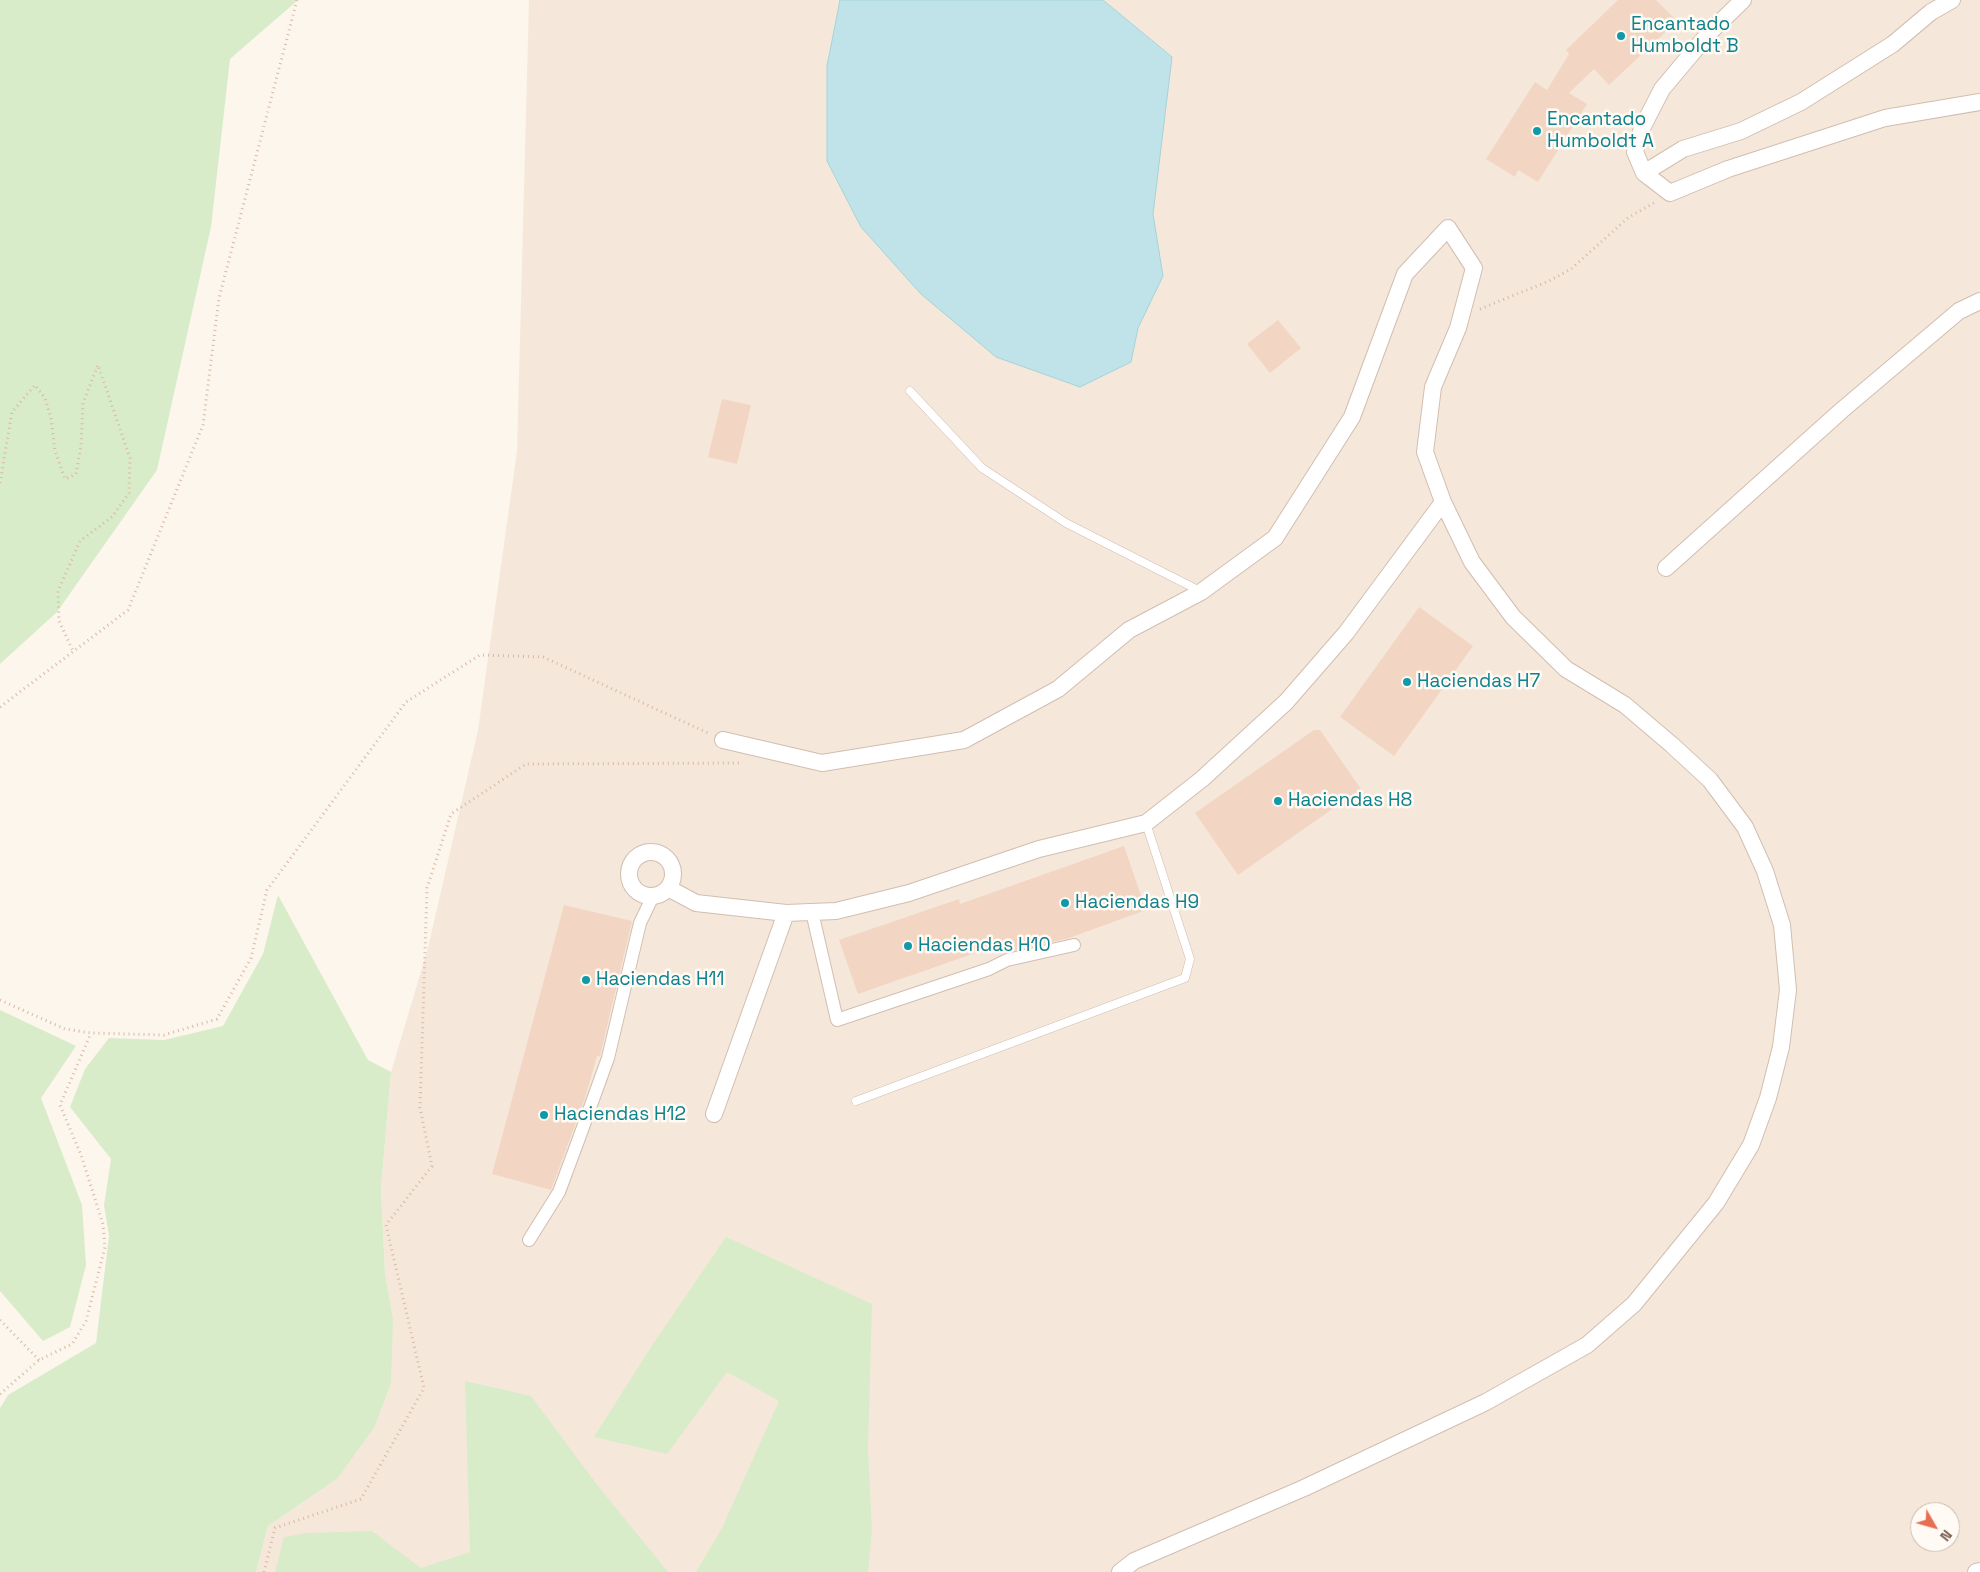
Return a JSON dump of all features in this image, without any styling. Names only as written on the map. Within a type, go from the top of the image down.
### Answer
[{"type":"street","points":[[1743,0],[1709,34],[1662,89],[1642,128],[1635,152],[1644,173],[1670,193],[1728,169],[1885,118],[1980,102]]},
{"type":"street","points":[[1644,173],[1682,149],[1741,131],[1801,102],[1892,44],[1931,12],[1952,0]]},
{"type":"street","points":[[723,740],[822,763],[964,740],[1058,688],[1129,630],[1201,592],[1275,538],[1352,417],[1404,274],[1448,228],[1474,268],[1458,328],[1433,387],[1425,452],[1443,502],[1472,562],[1513,617],[1566,669],[1625,705],[1672,745],[1710,780],[1745,827],[1765,871],[1782,925],[1788,990],[1781,1047],[1768,1098],[1751,1145],[1716,1203],[1634,1304],[1587,1345],[1486,1402],[1304,1488],[1134,1561],[1120,1572]]},
{"type":"street","points":[[1666,568],[1842,410],[1959,311],[1980,301]]},
{"type":"street","points":[[668,888],[696,903],[786,913],[836,911],[909,893],[1039,849],[1146,823],[1202,779],[1286,702],[1346,633],[1443,502]]},
{"type":"street","points":[[529,1240],[559,1192],[608,1058],[640,923],[653,896],[668,888],[673,874],[668,860],[655,853],[640,855],[630,866],[630,881],[639,893],[653,896]]},
{"type":"street","points":[[812,912],[836,1020],[990,969],[1007,960],[1074,945]]},
{"type":"street","points":[[714,1114],[786,913]]},
{"type":"lane","points":[[910,391],[982,468],[1066,522],[1201,592]]},
{"type":"lane","points":[[856,1101],[1185,978],[1190,959],[1146,823]]},
{"type":"path","points":[[0,707],[128,610],[203,425],[219,298],[297,0]]},
{"type":"path","points":[[1458,328],[1481,309],[1549,281],[1571,269],[1630,217],[1670,193]]},
{"type":"path","points":[[0,483],[12,412],[35,385],[45,398],[51,418],[55,451],[65,479],[76,474],[81,446],[83,404],[98,365],[130,458],[129,492],[112,517],[80,541],[58,591],[59,621],[73,651]]},
{"type":"path","points":[[0,1000],[65,1029],[91,1033],[164,1035],[218,1019],[251,958],[267,890],[406,702],[480,655],[543,657],[723,740]]},
{"type":"path","points":[[264,1572],[275,1528],[361,1499],[424,1388],[386,1225],[432,1166],[420,1108],[427,888],[451,814],[526,764],[743,763]]},
{"type":"path","points":[[0,1394],[39,1360],[72,1344],[86,1321],[105,1247],[103,1224],[81,1155],[60,1105],[91,1033]]},
{"type":"path","points":[[0,1320],[39,1360]]},
{"type":"shaded area","points":[[529,0],[1980,0],[1980,1572],[256,1572],[268,1526],[337,1479],[387,1394],[391,1362],[392,1320],[385,1273],[381,1189],[391,1072],[428,948],[478,730],[517,451]]},
{"type":"green space","points":[[0,0],[298,0],[230,59],[211,227],[157,470],[57,612],[0,664]]},
{"type":"green space","points":[[278,895],[368,1060],[391,1072],[381,1189],[385,1273],[393,1320],[391,1383],[375,1426],[337,1479],[268,1526],[256,1572],[0,1572],[0,1408],[8,1395],[96,1343],[109,1236],[104,1205],[111,1159],[70,1107],[85,1069],[109,1038],[164,1040],[223,1026],[263,954]]},
{"type":"green space","points":[[0,1010],[76,1046],[41,1098],[82,1205],[86,1265],[70,1327],[43,1341],[0,1291]]},
{"type":"green space","points":[[726,1237],[872,1304],[868,1449],[872,1530],[868,1572],[696,1572],[722,1528],[779,1401],[727,1372],[667,1454],[594,1437],[651,1347]]},
{"type":"green space","points":[[465,1381],[531,1396],[598,1486],[668,1572],[275,1572],[284,1537],[307,1533],[372,1531],[421,1568],[470,1552]]},
{"type":"water","points":[[840,0],[1103,0],[1172,57],[1153,214],[1163,276],[1138,328],[1131,362],[1080,387],[996,357],[921,294],[861,227],[827,161],[827,66]]},
{"type":"building","points":[[1618,0],[1656,0],[1677,21],[1609,85],[1594,69],[1569,93],[1587,104],[1538,182],[1518,170],[1515,177],[1486,159],[1535,82],[1547,90],[1569,54],[1566,50]]},
{"type":"building","points":[[1278,320],[1301,348],[1270,373],[1247,344]]},
{"type":"building","points":[[722,399],[751,405],[737,464],[708,457]]},
{"type":"building","name":"Haciendas H7","points":[[1419,607],[1473,646],[1394,756],[1340,717]]},
{"type":"building","name":"Haciendas H8","points":[[1314,730],[1320,730],[1361,789],[1238,875],[1195,813]]},
{"type":"building","points":[[1124,846],[1146,910],[1069,938],[1004,953],[1001,944],[858,994],[839,940],[959,899],[960,904]]},
{"type":"building","points":[[564,905],[632,921],[600,1056],[597,1056],[585,1098],[551,1190],[492,1174]]},
{"type":"place","name":"Encantado Humboldt B","points":[[1621,36]]},
{"type":"place","name":"Encantado Humboldt A","points":[[1537,131]]},
{"type":"place","name":"Haciendas H7","points":[[1407,682]]},
{"type":"place","name":"Haciendas H8","points":[[1278,801]]},
{"type":"place","name":"Haciendas H9","points":[[1065,903]]},
{"type":"place","name":"Haciendas H10","points":[[908,946]]},
{"type":"place","name":"Haciendas H11","points":[[586,980]]},
{"type":"place","name":"Haciendas H12","points":[[544,1115]]}]
